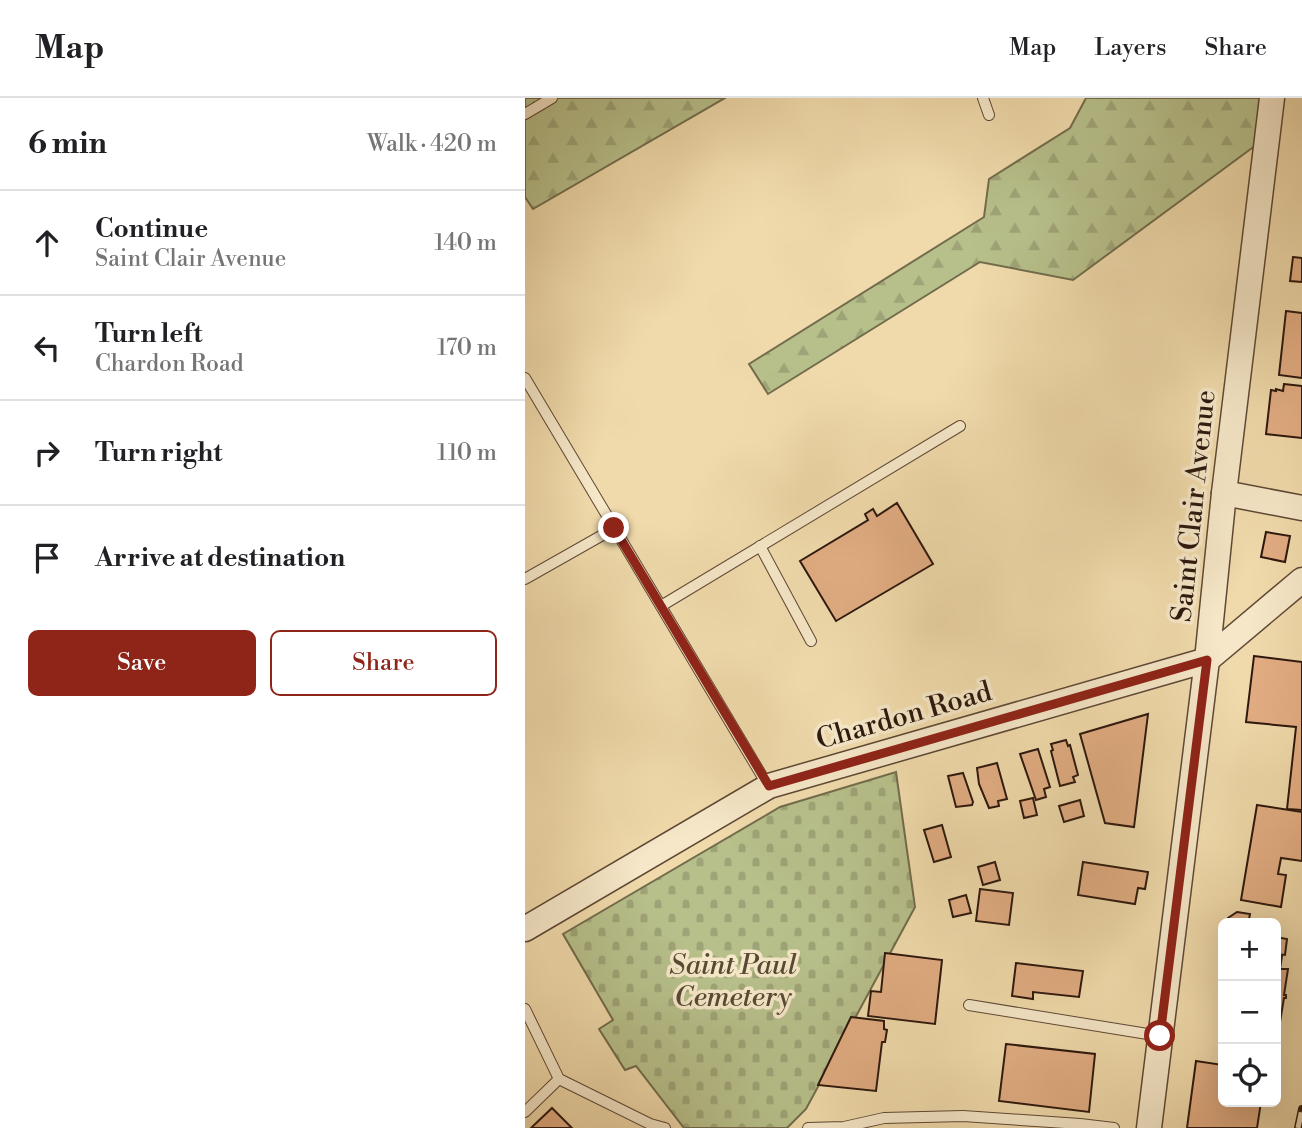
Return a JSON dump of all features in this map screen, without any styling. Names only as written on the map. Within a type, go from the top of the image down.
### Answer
[{"type":"street","name":"Saint Clair Avenue","points":[[1149,1128],[1272,98]]},
{"type":"street","points":[[1224,493],[1302,509]]},
{"type":"street","name":"Chardon Road","points":[[525,929],[769,786],[1207,660],[1302,580]]},
{"type":"lane","points":[[525,114],[552,98]]},
{"type":"lane","points":[[983,98],[989,115]]},
{"type":"lane","points":[[525,378],[769,786]]},
{"type":"lane","points":[[661,606],[960,426]]},
{"type":"lane","points":[[525,579],[614,528]]},
{"type":"lane","points":[[761,546],[811,641]]},
{"type":"lane","points":[[968,1005],[1160,1036]]},
{"type":"lane","points":[[525,1009],[559,1079],[650,1124],[665,1128]]},
{"type":"lane","points":[[525,1037],[534,1028]]},
{"type":"lane","points":[[525,1112],[559,1079]]},
{"type":"lane","points":[[808,1128],[844,1128],[884,1118],[963,1116],[1114,1128]]},
{"type":"green space","points":[[525,98],[725,98],[533,209],[525,197]]},
{"type":"green space","points":[[1086,98],[1272,98],[1267,137],[1073,280],[980,262],[768,394],[749,364],[984,217],[989,179],[1070,128]]},
{"type":"green space","name":"Saint Paul Cemetery","points":[[896,772],[915,907],[806,1109],[787,1128],[684,1128],[636,1066],[625,1070],[599,1029],[613,1020],[563,934],[780,807]]},
{"type":"building","points":[[1293,257],[1302,258],[1302,282],[1290,281]]},
{"type":"building","points":[[1286,311],[1302,313],[1302,378],[1279,375]]},
{"type":"building","points":[[1284,384],[1302,386],[1302,438],[1266,434],[1271,390],[1283,391]]},
{"type":"building","points":[[897,503],[933,564],[836,621],[800,561],[868,520],[865,514],[873,509],[877,516]]},
{"type":"building","points":[[1266,532],[1290,536],[1285,562],[1261,557]]},
{"type":"building","points":[[1254,656],[1302,662],[1302,810],[1287,809],[1296,727],[1246,722]]},
{"type":"building","points":[[1148,714],[1134,827],[1105,823],[1080,734]]},
{"type":"building","points":[[1066,740],[1068,746],[1070,745],[1078,775],[1073,777],[1075,782],[1060,786],[1051,744]]},
{"type":"building","points":[[1038,749],[1050,787],[1044,789],[1046,797],[1036,800],[1020,754]]},
{"type":"building","points":[[997,763],[1007,799],[998,801],[999,806],[989,808],[979,784],[977,768]]},
{"type":"building","points":[[963,773],[973,802],[972,805],[956,807],[948,776]]},
{"type":"building","points":[[1033,798],[1037,815],[1024,818],[1020,801]]},
{"type":"building","points":[[1080,800],[1084,816],[1064,822],[1059,806]]},
{"type":"building","points":[[1257,805],[1302,812],[1302,861],[1281,858],[1278,874],[1286,875],[1281,907],[1241,900]]},
{"type":"building","points":[[942,825],[951,857],[934,862],[924,830]]},
{"type":"building","points":[[995,862],[1000,880],[983,885],[978,867]]},
{"type":"building","points":[[1083,862],[1148,872],[1145,889],[1138,888],[1135,904],[1078,895]]},
{"type":"building","points":[[980,889],[1013,893],[1009,925],[976,921]]},
{"type":"building","points":[[966,895],[971,913],[953,917],[949,900]]},
{"type":"building","points":[[1237,912],[1250,914],[1249,918],[1228,918]]},
{"type":"building","points":[[1281,938],[1287,939],[1285,955],[1281,955]]},
{"type":"building","points":[[885,953],[942,960],[935,1024],[868,1016],[871,991],[881,992]]},
{"type":"building","points":[[1016,963],[1083,971],[1079,997],[1033,992],[1033,999],[1012,996]]},
{"type":"building","points":[[1281,969],[1288,969],[1284,995],[1286,998],[1281,1016]]},
{"type":"building","points":[[851,1017],[884,1021],[884,1029],[887,1030],[885,1042],[882,1042],[876,1091],[818,1085]]},
{"type":"building","points":[[1006,1044],[1095,1054],[1089,1112],[999,1101]]},
{"type":"building","points":[[1196,1061],[1218,1064],[1218,1107],[1260,1107],[1257,1128],[1187,1128]]},
{"type":"building","points":[[552,1108],[572,1128],[531,1128]]},
{"type":"railway","points":[[1298,1128],[1302,1109]]},
{"type":"route","points":[[614,528],[769,786],[1207,660],[1160,1036]]}]
